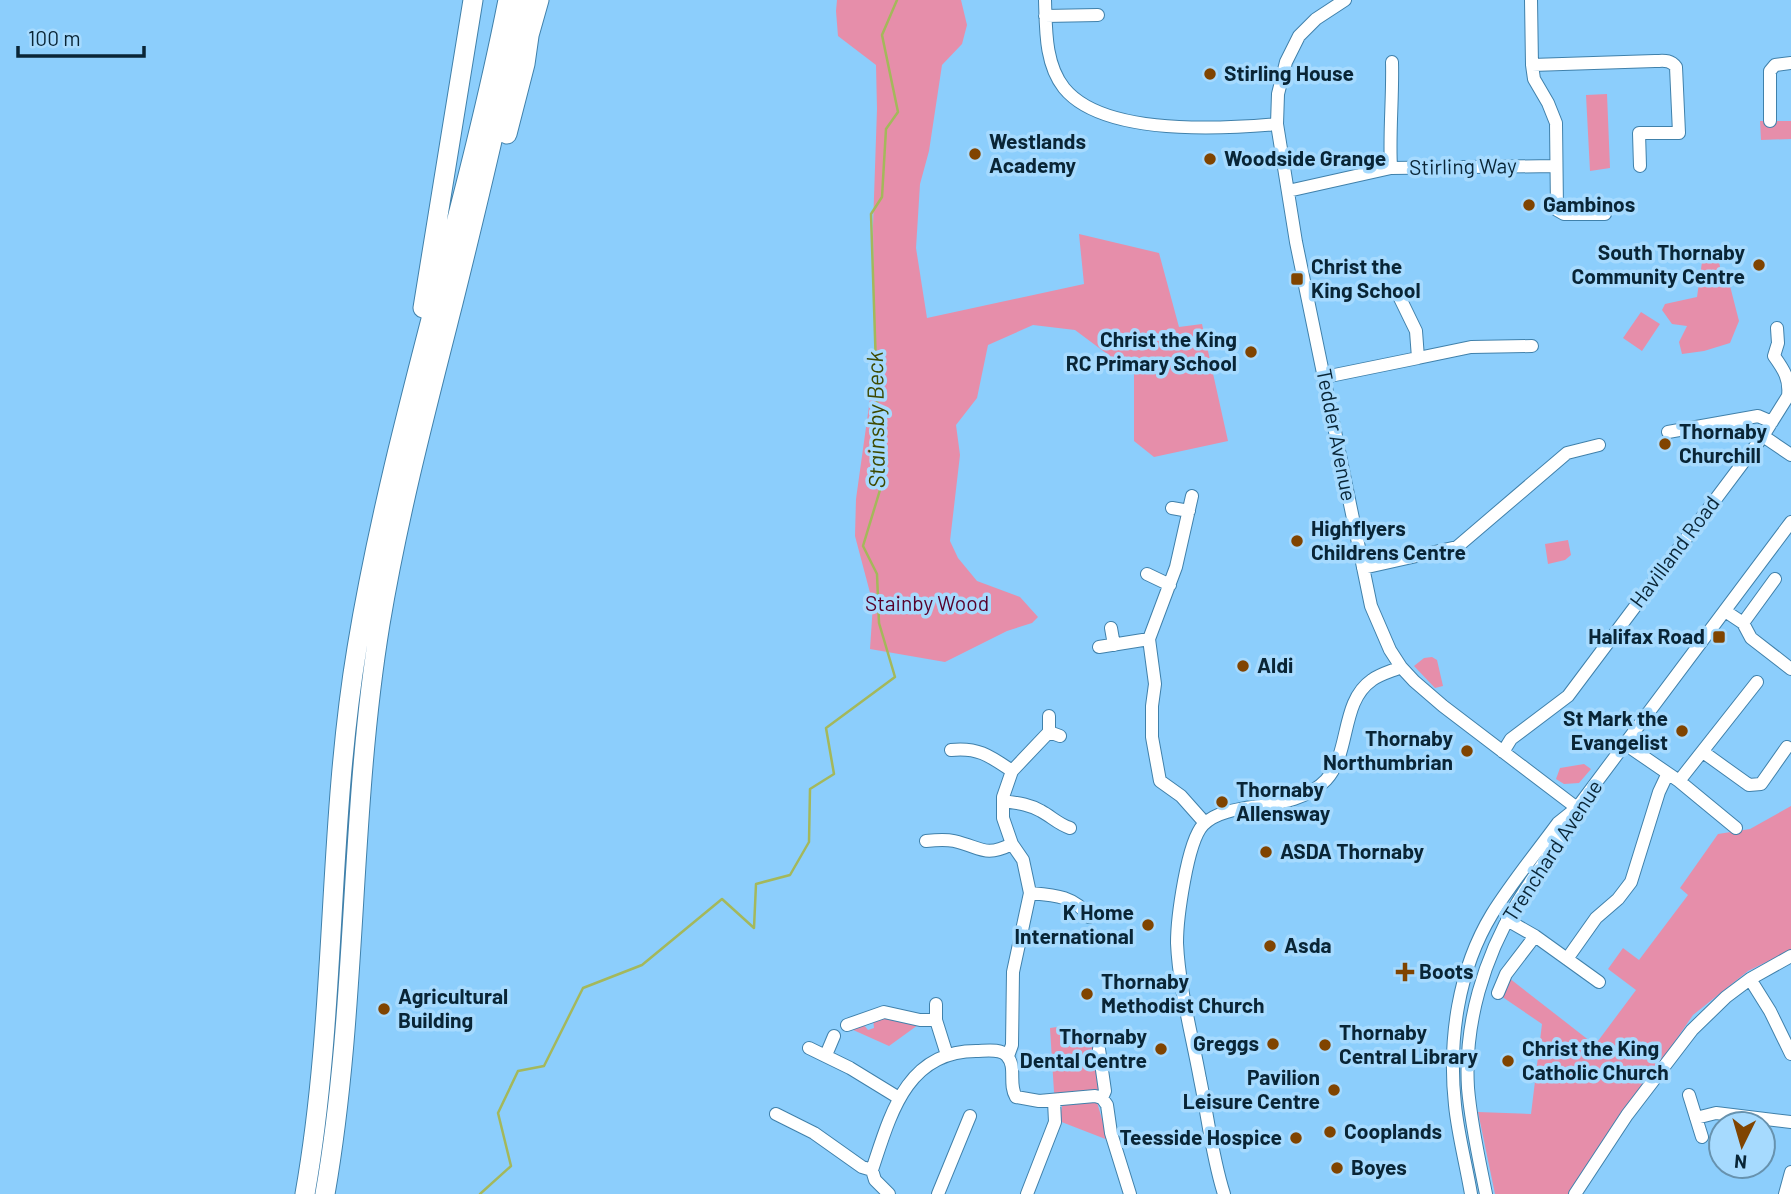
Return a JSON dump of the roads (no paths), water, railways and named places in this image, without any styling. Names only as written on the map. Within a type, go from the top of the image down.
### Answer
[{"type":"highway","points":[[357,645],[360,586],[378,498],[418,333],[473,0]]},
{"type":"highway","points":[[457,102],[480,0]]},
{"type":"highway","points":[[305,1194],[321,1082],[344,748],[357,645],[378,537],[475,148],[508,0]]},
{"type":"highway","points":[[325,1194],[345,1055],[361,787],[370,696],[391,568],[402,508],[485,171],[523,0]]},
{"type":"highway","points":[[485,171],[501,131],[539,0]]},
{"type":"highway","points":[[391,568],[426,447],[522,77],[529,36]]},
{"type":"street","points":[[1045,0],[1047,47],[1054,69],[1065,89],[1088,108],[1113,118],[1186,127],[1234,128],[1277,124]]},
{"type":"street","name":"Tedder Avenue","points":[[1345,0],[1316,19],[1299,36],[1286,62],[1278,94],[1277,124],[1296,242],[1371,606],[1383,638],[1401,667],[1443,706],[1577,808]]},
{"type":"street","points":[[1531,0],[1534,79],[1556,123],[1559,214],[1605,214]]},
{"type":"street","points":[[1045,16],[1098,15]]},
{"type":"street","points":[[1532,65],[1655,61],[1673,63],[1679,133],[1639,133],[1640,166]]},
{"type":"street","points":[[1391,168],[1389,136],[1392,125],[1392,62]]},
{"type":"street","points":[[1770,121],[1770,71],[1775,65],[1791,63]]},
{"type":"street","name":"Stirling Way","points":[[1288,191],[1391,168],[1556,166]]},
{"type":"street","points":[[1397,292],[1416,331],[1418,358]]},
{"type":"street","name":"Havilland Road","points":[[1503,752],[1511,739],[1568,696],[1763,436],[1788,396],[1786,372],[1774,356],[1778,343],[1777,328]]},
{"type":"street","points":[[1325,377],[1471,347],[1532,346]]},
{"type":"street","points":[[1668,432],[1758,416],[1772,422]]},
{"type":"street","points":[[1763,436],[1791,455]]},
{"type":"street","points":[[1363,568],[1457,547],[1567,453],[1599,445]]},
{"type":"street","points":[[1192,496],[1177,567],[1149,639],[1155,684],[1152,737],[1160,781],[1181,796],[1205,823]]},
{"type":"street","points":[[1172,508],[1189,511]]},
{"type":"street","name":"Trenchard Avenue","points":[[1471,1194],[1457,1127],[1454,1029],[1467,972],[1482,934],[1504,897],[1567,829],[1577,808],[1791,522]]},
{"type":"street","points":[[1147,574],[1170,585]]},
{"type":"street","points":[[1743,623],[1775,579]]},
{"type":"street","points":[[1725,611],[1743,623],[1751,638],[1789,675]]},
{"type":"street","points":[[1111,628],[1114,645]]},
{"type":"street","points":[[1099,647],[1149,639]]},
{"type":"street","points":[[1224,1194],[1177,946],[1178,915],[1191,851],[1198,833],[1205,823],[1215,816],[1292,800],[1316,789],[1331,773],[1337,761],[1351,714],[1365,687],[1373,680],[1401,667]]},
{"type":"street","points":[[1567,958],[1596,918],[1618,899],[1631,882],[1659,792],[1703,752],[1757,682]]},
{"type":"street","points":[[1008,1056],[1012,1045],[1013,972],[1030,894],[1023,860],[1012,844],[1003,818],[1003,801],[1012,771],[1054,734],[1049,716]]},
{"type":"street","points":[[1625,744],[1736,828]]},
{"type":"street","points":[[1703,752],[1749,785],[1761,783],[1787,747]]},
{"type":"street","points":[[951,750],[967,748],[988,754],[1012,771]]},
{"type":"street","points":[[1003,801],[1028,805],[1044,812],[1054,829],[1070,828]]},
{"type":"street","points":[[926,841],[943,846],[997,851],[1012,844]]},
{"type":"street","name":"Trenchard Avenue","points":[[1486,1194],[1472,1123],[1468,1062],[1471,1027],[1487,965],[1538,861]]},
{"type":"street","points":[[1030,894],[1058,895],[1085,902],[1089,917]]},
{"type":"street","points":[[1507,920],[1535,936],[1599,982]]},
{"type":"street","points":[[1498,993],[1506,974],[1535,936]]},
{"type":"street","points":[[1575,1194],[1627,1115],[1692,1030],[1726,997],[1750,979],[1791,956]]},
{"type":"street","points":[[1750,979],[1791,1054]]},
{"type":"street","points":[[936,1004],[936,1020],[947,1055]]},
{"type":"street","points":[[847,1025],[868,1023],[884,1013],[920,1020],[936,1020]]},
{"type":"street","points":[[826,1055],[834,1036]]},
{"type":"street","points":[[809,1048],[826,1055],[899,1098]]},
{"type":"street","points":[[1099,1049],[1105,1091],[1102,1098]]},
{"type":"street","points":[[889,1194],[875,1180],[872,1171],[899,1098],[908,1082],[925,1067],[947,1055],[962,1051],[1001,1051],[1008,1056],[1012,1066],[1012,1090],[1016,1097],[1039,1101],[1095,1096],[1102,1098],[1107,1105],[1111,1133],[1130,1194]]},
{"type":"street","points":[[1689,1095],[1702,1138]]},
{"type":"street","points":[[1030,1193],[1055,1122],[1054,1101]]},
{"type":"street","points":[[1696,1118],[1716,1113],[1791,1122]]},
{"type":"street","points":[[938,1194],[970,1116]]},
{"type":"street","points":[[782,1121],[814,1133],[862,1167],[872,1171]]},
{"type":"street","points":[[1457,1127],[1472,1123]]},
{"type":"street","points":[[952,1124],[964,1129]]},
{"type":"street","points":[[1785,1194],[1791,1172]]},
{"type":"waterway","name":"Stainsby Beck","points":[[480,1194],[511,1166],[498,1113],[518,1071],[544,1066],[583,988],[642,965],[722,899],[754,928],[756,884],[790,875],[809,842],[810,789],[834,774],[826,728],[895,677],[879,623],[877,574],[863,546],[880,490],[871,214],[882,197],[886,129],[898,112],[882,35],[897,0]]},
{"type":"place","name":"Stirling House","points":[[1210,74]]},
{"type":"place","name":"Westlands Academy","points":[[975,154]]},
{"type":"place","name":"Woodside Grange","points":[[1210,159]]},
{"type":"place","name":"Gambinos","points":[[1529,205]]},
{"type":"place","name":"South Thornaby Community Centre","points":[[1759,265]]},
{"type":"place","name":"Christ the King School","points":[[1297,279]]},
{"type":"place","name":"Christ the King RC Primary School","points":[[1251,352]]},
{"type":"place","name":"Thornaby Churchill","points":[[1665,444]]},
{"type":"place","name":"Highflyers Childrens Centre","points":[[1297,541]]},
{"type":"place","name":"Halifax Road","points":[[1719,637]]},
{"type":"place","name":"Aldi","points":[[1243,666]]},
{"type":"place","name":"St Mark the Evangelist","points":[[1682,731]]},
{"type":"place","name":"Thornaby Northumbrian","points":[[1467,751]]},
{"type":"place","name":"Thornaby Allensway","points":[[1222,802]]},
{"type":"place","name":"ASDA Thornaby","points":[[1266,852]]},
{"type":"place","name":"K Home International","points":[[1148,925]]},
{"type":"place","name":"Asda","points":[[1270,946]]},
{"type":"place","name":"Boots","points":[[1405,972]]},
{"type":"place","name":"Thornaby Methodist Church","points":[[1087,994]]},
{"type":"place","name":"Agricultural Building","points":[[384,1009]]},
{"type":"place","name":"Greggs","points":[[1273,1044]]},
{"type":"place","name":"Thornaby Central Library","points":[[1325,1045]]},
{"type":"place","name":"Thornaby Dental Centre","points":[[1161,1049]]},
{"type":"place","name":"Christ the King Catholic Church","points":[[1508,1061]]},
{"type":"place","name":"Pavilion Leisure Centre","points":[[1334,1090]]},
{"type":"place","name":"Cooplands","points":[[1330,1132]]},
{"type":"place","name":"Teesside Hospice","points":[[1296,1138]]},
{"type":"place","name":"Boyes","points":[[1337,1168]]},
{"type":"park label","name":"Stainby Wood","points":[[927,604]]}]
